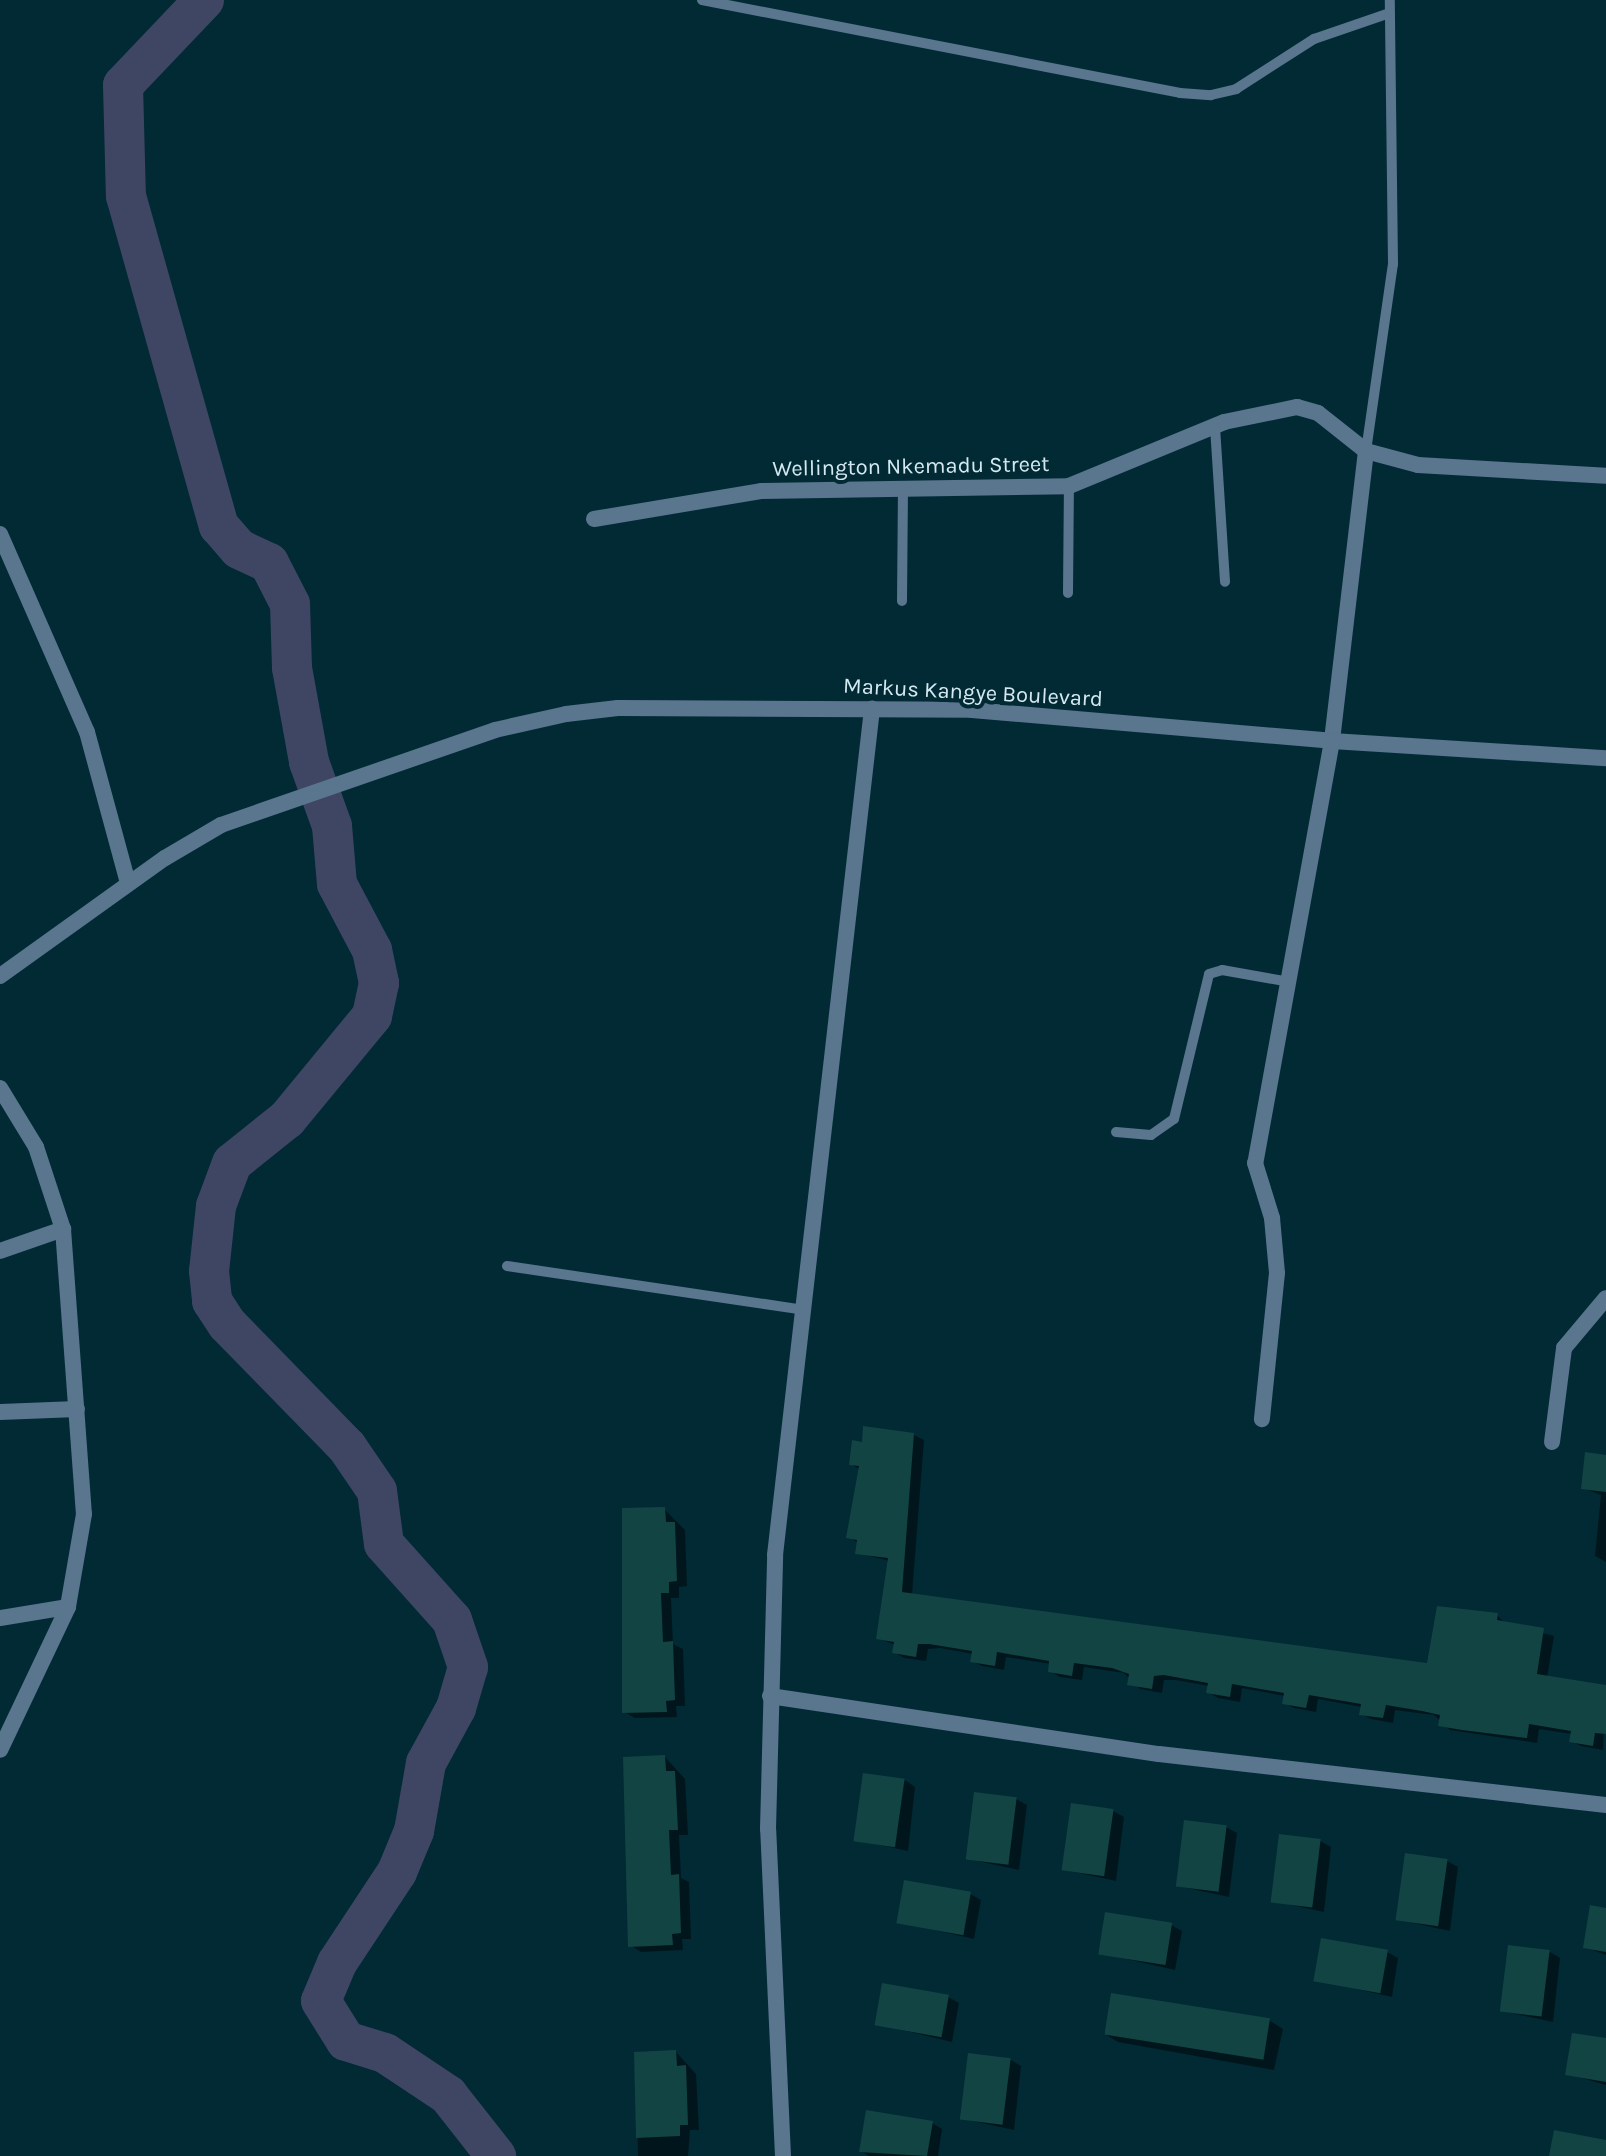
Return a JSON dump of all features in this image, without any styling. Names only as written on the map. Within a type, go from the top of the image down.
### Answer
[{"type":"street","name":"Wellington Nkemadu Street","points":[[594,519],[761,491],[1069,486],[1215,427],[1263,411],[1297,407],[1318,413],[1366,451]]},
{"type":"street","points":[[1262,1419],[1277,1273],[1272,1218],[1255,1163],[1332,741],[1366,451],[1418,465],[1606,476]]},
{"type":"street","points":[[0,534],[87,732],[128,883]]},
{"type":"street","name":"Markus Kangye Boulevard","points":[[0,976],[128,883],[221,825],[495,730],[566,714],[618,708],[972,710],[1332,741],[1606,758]]},
{"type":"street","points":[[783,2156],[768,1829],[775,1555],[872,709]]},
{"type":"street","points":[[0,1088],[36,1147],[63,1229],[84,1514],[68,1607],[0,1750]]},
{"type":"street","points":[[0,1251],[63,1229]]},
{"type":"street","points":[[1552,1442],[1564,1348],[1606,1298]]},
{"type":"street","points":[[0,1412],[77,1409]]},
{"type":"street","points":[[0,1618],[68,1607]]},
{"type":"street","points":[[770,1696],[1159,1754],[1606,1805]]},
{"type":"lane","points":[[702,0],[1180,93],[1211,95],[1236,89],[1314,39],[1390,13]]},
{"type":"lane","points":[[1366,451],[1393,264],[1390,0]]},
{"type":"lane","points":[[1215,427],[1225,582]]},
{"type":"lane","points":[[1068,593],[1069,486]]},
{"type":"lane","points":[[902,601],[903,490]]},
{"type":"lane","points":[[1116,1132],[1151,1135],[1174,1119],[1209,974],[1222,970],[1290,982]]},
{"type":"lane","points":[[507,1266],[804,1310]]},
{"type":"building","points":[[863,1426],[914,1433],[902,1592],[1427,1663],[1437,1606],[1498,1613],[1497,1620],[1544,1628],[1537,1674],[1606,1685],[1606,1734],[1595,1733],[1593,1746],[1569,1742],[1571,1731],[1529,1724],[1527,1738],[1462,1730],[1438,1726],[1440,1715],[1422,1711],[1386,1705],[1383,1718],[1359,1715],[1361,1704],[1309,1695],[1306,1708],[1282,1704],[1284,1693],[1232,1684],[1230,1697],[1206,1693],[1208,1683],[1164,1675],[1154,1676],[1152,1689],[1127,1685],[1129,1674],[1112,1668],[1074,1663],[1072,1676],[1048,1672],[1049,1661],[997,1652],[995,1666],[970,1662],[972,1651],[929,1644],[918,1644],[916,1657],[892,1653],[894,1642],[876,1639],[888,1558],[855,1554],[857,1540],[846,1538],[859,1466],[849,1465],[852,1440],[862,1442]]},
{"type":"building","points":[[1585,1452],[1606,1455],[1606,1492],[1581,1489]]},
{"type":"building","points":[[665,1507],[666,1522],[675,1522],[677,1581],[669,1582],[669,1593],[661,1593],[663,1642],[673,1641],[675,1700],[666,1701],[667,1712],[622,1713],[622,1508]]},
{"type":"building","points":[[665,1755],[666,1771],[675,1771],[678,1830],[669,1830],[671,1875],[679,1874],[681,1933],[672,1934],[673,1945],[628,1947],[623,1757]]},
{"type":"building","points":[[863,1773],[905,1779],[895,1847],[853,1841]]},
{"type":"building","points":[[974,1792],[1017,1797],[1008,1865],[966,1859]]},
{"type":"building","points":[[1071,1803],[1114,1809],[1104,1876],[1062,1870]]},
{"type":"building","points":[[1184,1820],[1227,1825],[1219,1892],[1176,1887]]},
{"type":"building","points":[[1279,1834],[1321,1839],[1312,1908],[1271,1902]]},
{"type":"building","points":[[1405,1853],[1448,1859],[1438,1926],[1396,1920]]},
{"type":"building","points":[[904,1880],[971,1892],[963,1935],[896,1923]]},
{"type":"building","points":[[1590,1905],[1606,1908],[1606,1952],[1583,1948]]},
{"type":"building","points":[[1105,1912],[1172,1923],[1165,1965],[1098,1954]]},
{"type":"building","points":[[1321,1938],[1388,1950],[1380,1993],[1313,1981]]},
{"type":"building","points":[[1508,1945],[1550,1950],[1542,2017],[1500,2012]]},
{"type":"building","points":[[882,1983],[949,1995],[942,2037],[875,2025]]},
{"type":"building","points":[[1111,1993],[1270,2018],[1263,2060],[1104,2034]]},
{"type":"building","points":[[1572,2033],[1606,2038],[1606,2082],[1565,2075]]},
{"type":"building","points":[[676,2050],[677,2066],[686,2065],[688,2125],[680,2125],[680,2136],[636,2138],[634,2052]]},
{"type":"building","points":[[968,2053],[1011,2058],[1003,2125],[960,2120]]},
{"type":"building","points":[[866,2110],[933,2121],[927,2156],[859,2152]]},
{"type":"building","points":[[1554,2130],[1606,2140],[1606,2156],[1549,2156]]},
{"type":"waterway","points":[[204,0],[123,85],[126,196],[219,526],[239,549],[269,563],[290,604],[292,668],[309,762],[332,826],[337,884],[372,950],[379,983],[372,1016],[287,1119],[232,1163],[216,1206],[209,1271],[212,1301],[227,1324],[347,1447],[377,1491],[384,1544],[452,1620],[468,1667],[456,1708],[426,1763],[414,1831],[397,1872],[337,1963],[321,2001],[346,2041],[385,2053],[448,2095],[496,2156]]}]
